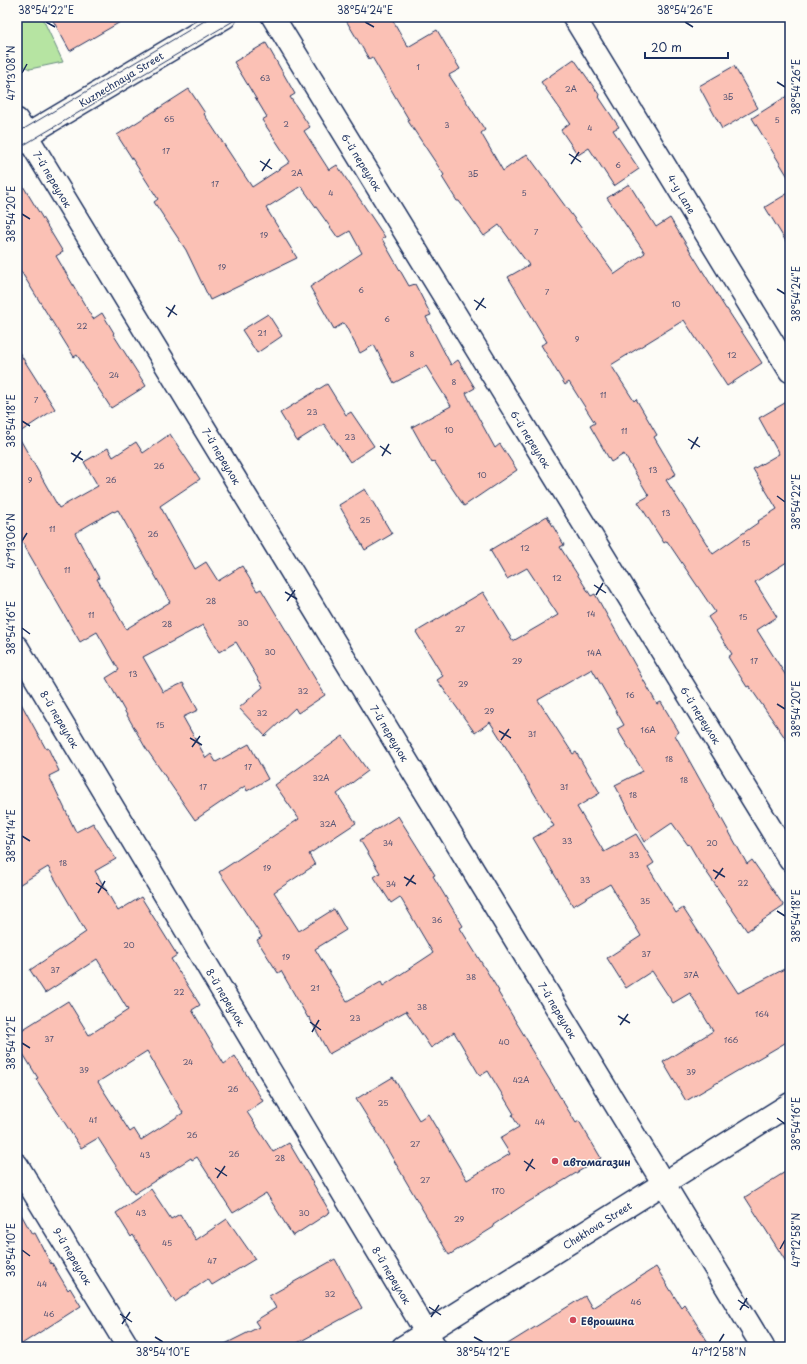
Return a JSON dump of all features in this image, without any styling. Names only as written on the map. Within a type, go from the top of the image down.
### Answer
[{"type":"street","name":"Kuznechnaya Street","points":[[20,132],[225,17]]},
{"type":"street","name":"6-й переулок","points":[[273,17],[790,860]]},
{"type":"street","name":"4-y Lane","points":[[574,17],[790,371]]},
{"type":"street","name":"7-й переулок","points":[[20,132],[763,1347]]},
{"type":"street","name":"8-й переулок","points":[[17,647],[430,1340]]},
{"type":"street","name":"Chekhova Street","points":[[404,1347],[430,1340],[663,1183],[790,1104]]},
{"type":"street","name":"9-й переулок","points":[[17,1165],[128,1347]]},
{"type":"green space","points":[[17,17],[42,17],[63,62],[30,69],[17,63]]},
{"type":"building","points":[[51,17],[129,17],[70,51]]},
{"type":"building","points":[[344,17],[391,17],[408,47],[437,30],[460,69],[449,75],[485,130],[481,133],[503,171],[527,154],[615,274],[645,253],[607,198],[629,184],[656,227],[670,218],[726,309],[762,363],[727,386],[684,320],[611,365],[634,401],[636,399],[657,435],[654,437],[676,474],[666,480],[713,554],[777,509],[753,469],[779,454],[759,418],[790,400],[790,560],[755,582],[777,617],[757,630],[790,682],[790,745],[749,686],[747,687],[728,657],[732,654],[708,617],[715,612],[667,541],[664,543],[638,502],[649,496],[624,454],[611,462],[590,426],[595,423],[569,382],[565,385],[541,345],[547,342],[508,277],[529,265],[499,225],[484,236],[459,201],[457,201],[442,177],[444,175],[408,121],[409,120],[372,57],[369,59]]},
{"type":"building","points":[[266,43],[295,94],[290,97],[310,127],[304,131],[329,170],[337,165],[385,237],[382,239],[409,286],[415,284],[431,315],[426,317],[451,365],[458,360],[475,388],[466,393],[495,448],[500,444],[517,470],[464,506],[434,461],[432,463],[412,427],[451,406],[426,366],[394,383],[374,345],[360,353],[344,323],[334,329],[310,287],[362,253],[350,231],[338,238],[301,186],[266,208],[297,258],[210,300],[186,250],[154,202],[158,199],[117,135],[189,89],[252,187],[290,162],[262,120],[267,117],[234,62]]},
{"type":"building","points":[[574,59],[600,96],[599,97],[619,127],[613,130],[639,169],[614,186],[589,148],[578,155],[561,130],[570,123],[541,82]]},
{"type":"building","points":[[734,66],[758,108],[722,129],[699,86]]},
{"type":"building","points":[[790,94],[790,180],[752,118]]},
{"type":"building","points":[[17,176],[63,252],[56,256],[93,319],[102,313],[114,333],[113,334],[146,386],[111,408],[77,355],[74,357],[17,265]]},
{"type":"building","points":[[790,192],[790,248],[765,207]]},
{"type":"building","points":[[268,314],[282,336],[257,353],[242,330]]},
{"type":"building","points":[[17,349],[55,409],[17,434]]},
{"type":"building","points":[[327,384],[346,415],[351,412],[374,446],[350,462],[324,424],[297,441],[280,413]]},
{"type":"building","points":[[17,434],[59,508],[98,486],[84,462],[108,448],[113,457],[136,442],[143,453],[170,434],[200,479],[160,506],[195,569],[206,562],[218,581],[242,566],[257,591],[261,589],[325,695],[298,713],[295,708],[265,736],[239,708],[263,687],[236,642],[219,652],[203,625],[143,657],[163,692],[183,683],[198,710],[183,717],[206,758],[211,754],[216,762],[249,744],[268,779],[247,791],[245,786],[195,820],[145,747],[106,678],[119,670],[97,632],[80,642],[17,533]],"holes":[[[118,510],[170,602],[126,629],[97,579],[99,578],[75,533],[113,511]]]},
{"type":"building","points":[[365,489],[392,534],[365,550],[339,505]]},
{"type":"building","points":[[547,516],[564,545],[560,547],[591,596],[595,594],[657,704],[661,702],[679,732],[675,735],[747,864],[752,860],[784,906],[747,931],[689,844],[688,845],[672,823],[644,842],[615,785],[643,771],[617,729],[624,725],[592,669],[538,700],[573,754],[576,752],[600,793],[577,807],[604,852],[636,834],[654,863],[648,867],[676,913],[683,908],[738,993],[790,966],[790,1040],[686,1101],[663,1062],[713,1031],[690,993],[673,1003],[652,971],[626,988],[607,958],[641,936],[610,884],[573,906],[533,838],[554,826],[490,722],[475,733],[437,680],[443,676],[416,632],[483,592],[513,641],[558,615],[527,568],[507,579],[490,550]]},
{"type":"building","points":[[17,696],[46,749],[48,748],[59,771],[49,776],[76,832],[93,823],[116,859],[95,871],[118,911],[141,897],[177,955],[171,959],[200,1005],[192,1010],[224,1064],[235,1056],[263,1101],[247,1112],[273,1152],[289,1143],[330,1212],[293,1236],[266,1193],[233,1213],[197,1157],[192,1160],[191,1158],[134,1194],[98,1138],[81,1148],[36,1079],[38,1078],[17,1044],[17,1033],[68,1001],[89,1035],[128,1010],[97,959],[45,993],[30,970],[86,932],[48,867],[17,886]],"holes":[[[147,1051],[183,1113],[141,1140],[134,1129],[130,1132],[98,1082]]]},
{"type":"building","points":[[343,736],[368,771],[337,794],[356,823],[309,854],[315,865],[274,892],[299,931],[334,909],[346,930],[315,949],[347,1001],[381,982],[383,986],[433,953],[400,897],[391,903],[374,877],[380,873],[360,840],[398,816],[435,875],[433,876],[463,926],[460,928],[499,991],[498,992],[530,1045],[529,1046],[576,1123],[579,1121],[601,1158],[525,1204],[493,1225],[494,1227],[449,1255],[375,1128],[356,1099],[393,1077],[419,1120],[428,1114],[467,1180],[510,1154],[500,1138],[519,1127],[512,1115],[514,1114],[488,1071],[480,1076],[454,1032],[431,1048],[406,1011],[329,1054],[309,1017],[308,1018],[281,971],[278,973],[257,940],[262,937],[219,872],[299,819],[275,785]]},
{"type":"building","points":[[790,1169],[790,1268],[745,1197]]},
{"type":"building","points":[[151,1189],[171,1219],[180,1214],[196,1240],[227,1219],[255,1259],[212,1285],[208,1279],[175,1302],[133,1235],[131,1237],[116,1213]]},
{"type":"building","points":[[17,1207],[32,1234],[35,1233],[51,1264],[52,1263],[68,1290],[70,1288],[81,1306],[17,1347]]},
{"type":"building","points":[[335,1259],[362,1308],[290,1347],[219,1347],[259,1327],[255,1321],[276,1308],[269,1296]]},
{"type":"building","points":[[656,1267],[681,1307],[684,1304],[711,1347],[503,1347],[585,1296],[592,1308]]},
{"type":"tram line","points":[[17,133],[211,17]]},
{"type":"tram line","points":[[17,149],[240,17]]},
{"type":"place","name":"автомагазин","points":[[555,1161]]},
{"type":"place","name":"Еврошина","points":[[573,1320]]}]
